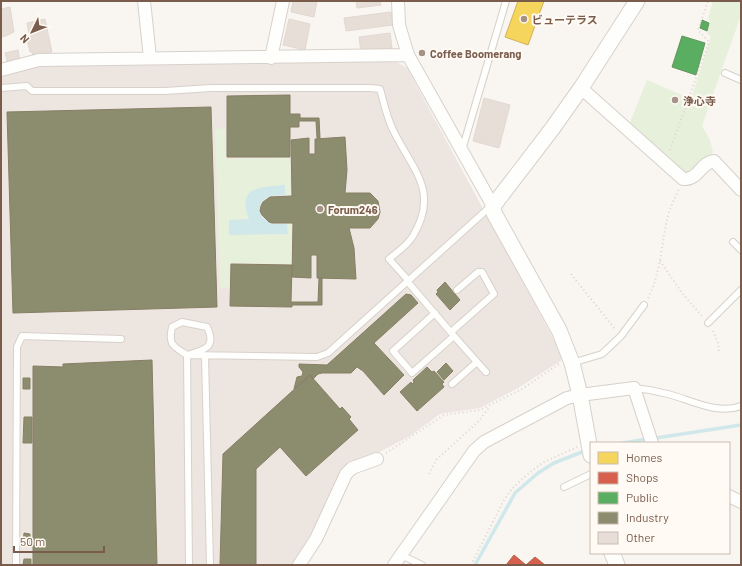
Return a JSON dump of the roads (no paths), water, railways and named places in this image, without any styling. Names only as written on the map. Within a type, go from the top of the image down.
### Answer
[{"type":"street","points":[[144,1],[150,58]]},
{"type":"street","points":[[271,58],[283,1]]},
{"type":"street","points":[[398,1],[399,25],[408,56],[461,152],[493,206],[494,213],[559,330],[571,360],[580,395],[590,448]]},
{"type":"street","points":[[493,206],[552,130],[637,1]]},
{"type":"street","points":[[1,70],[39,60],[408,56]]},
{"type":"street","points":[[581,88],[683,179],[693,178],[708,162],[714,161],[741,190]]},
{"type":"street","points":[[394,565],[474,451],[484,442],[567,398],[634,388],[652,442]]},
{"type":"street","points":[[299,565],[316,539],[346,474],[352,468],[376,459]]},
{"type":"street","points":[[730,496],[741,502]]},
{"type":"street","points":[[612,554],[617,565]]},
{"type":"lane","points":[[461,152],[506,1]]},
{"type":"lane","points":[[725,73],[741,80]]},
{"type":"lane","points":[[1,88],[27,86],[32,91],[165,91],[212,88],[380,89],[393,129],[414,165],[424,187],[425,206],[412,237],[389,260],[486,372]]},
{"type":"lane","points":[[187,355],[205,350],[210,344],[211,336],[207,327],[182,322],[172,327],[169,338],[173,347],[187,355],[317,357],[328,353],[493,206]]},
{"type":"lane","points":[[733,242],[741,250]]},
{"type":"lane","points":[[435,313],[393,351],[412,373],[494,294],[482,272],[478,272],[457,290]]},
{"type":"lane","points":[[708,323],[741,290]]},
{"type":"lane","points":[[571,360],[602,354],[621,336],[644,305]]},
{"type":"lane","points":[[16,565],[18,347],[22,336],[121,339]]},
{"type":"lane","points":[[187,355],[189,565]]},
{"type":"lane","points":[[205,356],[210,565]]},
{"type":"lane","points":[[452,384],[477,362]]},
{"type":"lane","points":[[634,388],[650,389],[709,407],[724,409],[741,406]]},
{"type":"lane","points":[[564,487],[590,474]]},
{"type":"lane","points":[[401,554],[422,565]]},
{"type":"water","points":[[285,185],[285,195],[268,197],[262,201],[259,211],[267,221],[278,224],[287,224],[288,234],[229,235],[229,220],[249,219],[246,208],[248,194],[253,190],[260,188]]},
{"type":"waterway","points":[[656,438],[741,425]]},
{"type":"waterway","points":[[629,442],[647,439]]},
{"type":"waterway","points":[[475,565],[515,493],[538,473],[554,463],[582,452]]},
{"type":"place","name":"ビューテラス","points":[[524,19]]},
{"type":"place","name":"Coffee Boomerang","points":[[422,53]]},
{"type":"place","name":"浄心寺","points":[[675,100]]},
{"type":"place","name":"Forum246","points":[[320,209]]}]
